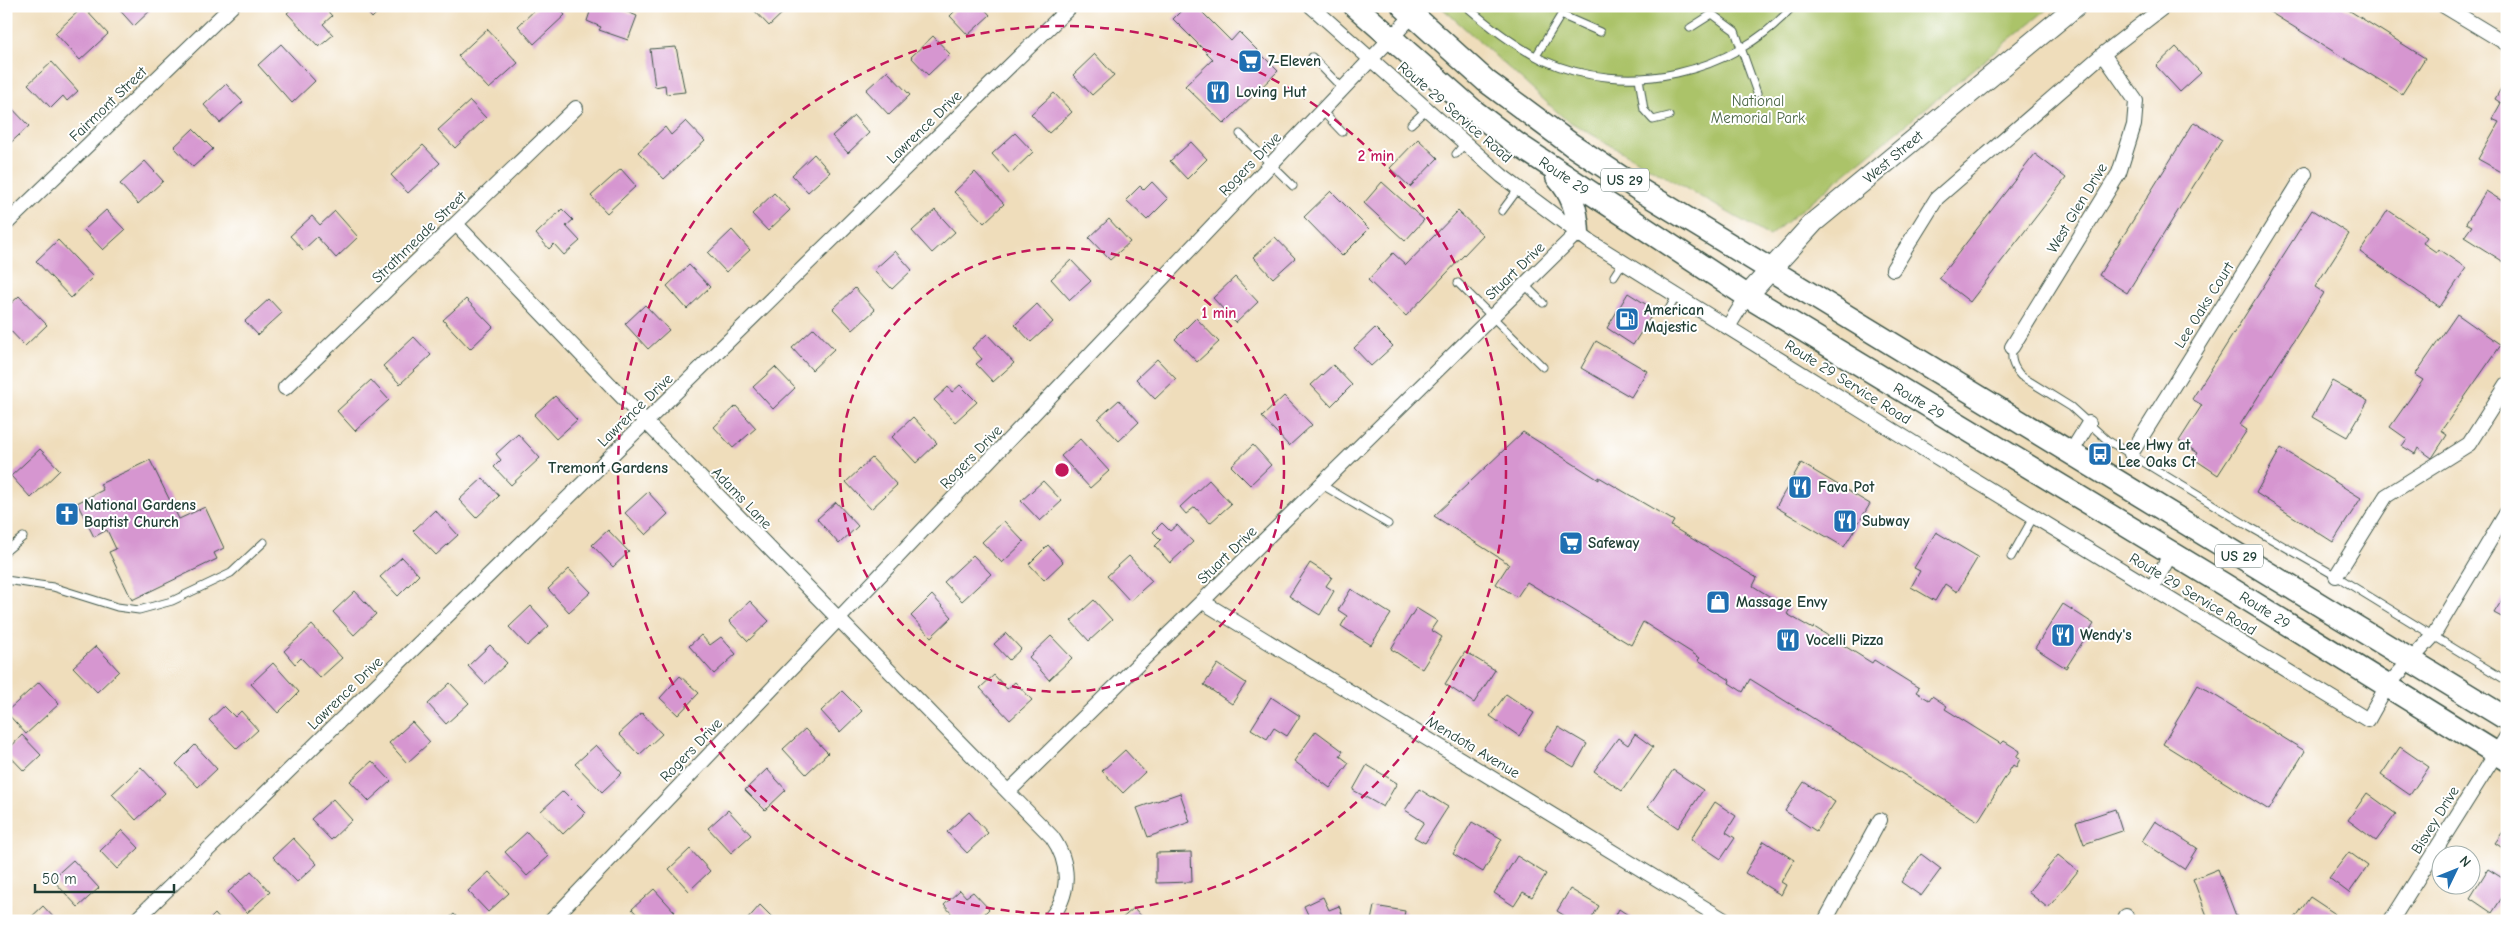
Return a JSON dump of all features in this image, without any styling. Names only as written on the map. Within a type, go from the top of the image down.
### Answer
[{"type":"main road","name":"Route 29","points":[[1355,6],[1475,112],[1546,164],[1747,296],[2387,686],[2503,750]]},
{"type":"main road","name":"West Street","points":[[1747,296],[1814,222],[2076,6]]},
{"type":"main road","name":"Route 29","points":[[1408,11],[1486,81],[1572,145],[1640,190],[2507,719]]},
{"type":"main road","points":[[1546,164],[1569,191],[1577,212],[1578,232]]},
{"type":"street","name":"Fairmont Street","points":[[6,224],[232,6]]},
{"type":"street","name":"Lawrence Drive","points":[[135,921],[1071,6]]},
{"type":"street","name":"Route 29 Service Road","points":[[1311,6],[1465,143],[1519,188],[1578,232],[1623,262],[2368,720],[2387,686]]},
{"type":"street","points":[[1893,269],[1937,198],[2103,54],[2165,6]]},
{"type":"street","points":[[2444,6],[2507,44]]},
{"type":"street","name":"Rogers Drive","points":[[551,921],[1392,40],[1408,11]]},
{"type":"street","name":"West Glen Drive","points":[[2012,347],[2119,173],[2134,125],[2136,101],[2103,54]]},
{"type":"street","name":"Strathmeade Street","points":[[285,388],[576,108]]},
{"type":"street","name":"Lee Oaks Court","points":[[2131,454],[2305,174]]},
{"type":"street","name":"Adams Lane","points":[[456,224],[646,422],[1008,792]]},
{"type":"street","name":"Stuart Drive","points":[[1008,792],[1578,232]]},
{"type":"street","name":"West Street","points":[[1728,326],[1747,296]]},
{"type":"street","points":[[2336,576],[2386,496],[2469,444],[2507,384]]},
{"type":"street","points":[[2070,454],[2089,423]]},
{"type":"street","points":[[2387,686],[2434,636],[2507,512]]},
{"type":"street","points":[[2152,588],[2171,553]]},
{"type":"street","name":"Mendota Avenue","points":[[1203,602],[1726,921]]},
{"type":"street","name":"Bisvey Drive","points":[[2391,921],[2503,750]]},
{"type":"street","points":[[1008,792],[1052,837],[1059,847],[1066,866],[1067,883],[1063,898],[1048,921]]},
{"type":"street","points":[[1825,921],[1880,820]]},
{"type":"lane","points":[[1466,6],[1504,38],[1536,56],[1575,71],[1606,77],[1639,78],[1666,76],[1697,68],[1741,48],[1762,35],[1793,6]]},
{"type":"lane","points":[[1536,56],[1561,15],[1561,6]]},
{"type":"lane","points":[[1690,28],[1712,14],[1735,31],[1757,93]]},
{"type":"lane","points":[[1561,15],[1600,32]]},
{"type":"lane","points":[[1312,57],[1344,90]]},
{"type":"lane","points":[[1639,78],[1644,110],[1652,120],[1669,116]]},
{"type":"lane","points":[[1412,124],[1427,109]]},
{"type":"lane","points":[[1322,112],[1342,132]]},
{"type":"lane","points":[[1240,134],[1293,186]]},
{"type":"lane","points":[[1456,154],[1465,143]]},
{"type":"lane","points":[[1502,211],[1519,188]]},
{"type":"lane","points":[[1614,276],[1623,262]]},
{"type":"lane","points":[[1458,283],[1543,367]]},
{"type":"lane","points":[[1524,284],[1542,303]]},
{"type":"lane","points":[[1669,309],[1678,295]]},
{"type":"lane","points":[[2012,347],[2011,359],[2015,369],[2021,376],[2071,407],[2106,440],[2250,527],[2336,576],[2507,681]]},
{"type":"lane","points":[[1322,485],[1388,524]]},
{"type":"lane","points":[[2010,557],[2034,516]]},
{"type":"lane","points":[[6,551],[23,537]]},
{"type":"lane","points":[[6,580],[53,587],[117,607],[139,610],[172,601],[230,573],[264,542]]},
{"type":"green space","name":"National Memorial Park","points":[[1440,6],[2051,6],[1769,236],[1565,119]]},
{"type":"building","points":[[116,6],[155,6],[134,26]]},
{"type":"building","points":[[295,6],[299,6],[303,10],[308,6],[323,6],[332,16],[323,24],[333,35],[319,47],[287,13]]},
{"type":"building","points":[[362,6],[384,6],[372,18]]},
{"type":"building","points":[[539,6],[557,6],[565,15],[534,44],[518,26]]},
{"type":"building","points":[[592,6],[613,6],[637,16],[628,40],[599,30],[601,27],[587,21]]},
{"type":"building","points":[[750,6],[790,6],[769,26]]},
{"type":"building","points":[[960,6],[982,6],[990,15],[968,35],[950,16]]},
{"type":"building","points":[[1186,6],[1196,6],[1231,41],[1239,32],[1278,71],[1224,124],[1185,86],[1213,59],[1173,19]]},
{"type":"building","points":[[2260,6],[2342,6],[2425,58],[2402,94]]},
{"type":"building","points":[[83,7],[108,34],[80,60],[55,33]]},
{"type":"building","points":[[487,29],[518,63],[489,89],[458,56]]},
{"type":"building","points":[[933,36],[950,54],[928,75],[911,57]]},
{"type":"building","points":[[281,44],[315,81],[292,103],[258,65]]},
{"type":"building","points":[[676,47],[685,92],[666,94],[665,85],[655,87],[650,49]]},
{"type":"building","points":[[2176,47],[2201,73],[2180,92],[2156,66]]},
{"type":"building","points":[[1095,54],[1114,75],[1092,95],[1073,75]]},
{"type":"building","points":[[52,62],[78,91],[67,101],[63,96],[51,108],[28,84]]},
{"type":"building","points":[[887,71],[910,95],[889,115],[866,90]]},
{"type":"building","points":[[2507,78],[2507,175],[2478,159],[2499,122],[2492,119],[2501,103],[2495,99]]},
{"type":"building","points":[[226,84],[243,102],[220,123],[204,105]]},
{"type":"building","points":[[1054,93],[1072,112],[1049,133],[1031,114]]},
{"type":"building","points":[[470,101],[486,118],[455,148],[438,130]]},
{"type":"building","points":[[6,102],[29,126],[6,147]]},
{"type":"building","points":[[854,116],[869,133],[848,153],[832,136]]},
{"type":"building","points":[[686,121],[705,141],[664,179],[638,152],[665,127],[671,135]]},
{"type":"building","points":[[2194,122],[2222,140],[2127,293],[2099,275]]},
{"type":"building","points":[[193,129],[213,149],[193,167],[174,147]]},
{"type":"building","points":[[1015,133],[1033,152],[1010,174],[992,154]]},
{"type":"building","points":[[1418,139],[1438,158],[1410,187],[1390,168]]},
{"type":"building","points":[[1191,142],[1207,159],[1187,179],[1170,161]]},
{"type":"building","points":[[423,145],[440,163],[408,193],[391,175]]},
{"type":"building","points":[[814,154],[830,172],[808,192],[792,175]]},
{"type":"building","points":[[2035,154],[2066,178],[1970,302],[1939,278]]},
{"type":"building","points":[[145,161],[163,181],[138,204],[120,184]]},
{"type":"building","points":[[621,169],[636,186],[607,213],[591,196]]},
{"type":"building","points":[[975,172],[1004,204],[984,223],[954,192]]},
{"type":"building","points":[[1152,182],[1168,199],[1147,220],[1126,200],[1140,186],[1144,190]]},
{"type":"building","points":[[1382,182],[1424,220],[1405,241],[1364,203]]},
{"type":"building","points":[[1331,191],[1369,229],[1342,256],[1304,217]]},
{"type":"building","points":[[2486,191],[2507,204],[2507,264],[2464,237],[2472,226],[2466,223]]},
{"type":"building","points":[[774,193],[790,210],[768,231],[752,214]]},
{"type":"building","points":[[562,209],[573,220],[566,226],[580,241],[564,255],[554,244],[549,249],[536,234]]},
{"type":"building","points":[[106,210],[125,230],[103,250],[84,230]]},
{"type":"building","points":[[935,210],[955,232],[932,253],[912,231]]},
{"type":"building","points":[[2312,210],[2349,234],[2315,287],[2324,293],[2240,425],[2247,430],[2218,475],[2194,459],[2198,453],[2179,441],[2202,405],[2192,399]]},
{"type":"building","points":[[2388,210],[2427,237],[2423,243],[2436,252],[2438,249],[2466,268],[2440,307],[2360,252]]},
{"type":"building","points":[[335,211],[358,237],[336,258],[317,237],[303,250],[290,236],[312,216],[320,225]]},
{"type":"building","points":[[1458,211],[1483,235],[1406,316],[1368,280],[1393,253],[1406,265]]},
{"type":"building","points":[[1109,219],[1130,242],[1110,260],[1089,238]]},
{"type":"building","points":[[732,230],[750,250],[726,272],[708,253]]},
{"type":"building","points":[[1275,237],[1295,258],[1273,278],[1253,257]]},
{"type":"building","points":[[58,240],[93,277],[71,298],[36,261]]},
{"type":"building","points":[[895,251],[912,270],[892,289],[874,270]]},
{"type":"building","points":[[1071,260],[1091,281],[1070,300],[1051,279]]},
{"type":"building","points":[[689,265],[710,287],[687,309],[667,286]]},
{"type":"building","points":[[1235,277],[1258,302],[1236,323],[1213,298]]},
{"type":"building","points":[[855,288],[875,310],[853,330],[833,309]]},
{"type":"building","points":[[1628,293],[1655,310],[1633,345],[1607,328]]},
{"type":"building","points":[[19,296],[47,325],[25,346],[6,326],[6,308]]},
{"type":"building","points":[[269,299],[282,313],[258,335],[245,321]]},
{"type":"building","points":[[466,299],[493,327],[470,349],[443,320]]},
{"type":"building","points":[[1037,304],[1053,322],[1031,342],[1015,325]]},
{"type":"building","points":[[645,305],[669,330],[648,349],[625,324]]},
{"type":"building","points":[[2457,314],[2501,345],[2441,431],[2447,435],[2432,458],[2418,448],[2415,454],[2402,446],[2407,439],[2390,427],[2423,380],[2415,375]]},
{"type":"building","points":[[1196,318],[1219,342],[1197,362],[1175,339]]},
{"type":"building","points":[[814,328],[834,349],[812,370],[792,348]]},
{"type":"building","points":[[1375,328],[1393,346],[1371,366],[1354,348]]},
{"type":"building","points":[[987,334],[1014,363],[993,382],[976,364],[982,359],[972,348]]},
{"type":"building","points":[[414,337],[431,355],[400,384],[383,366]]},
{"type":"building","points":[[1596,341],[1647,371],[1631,397],[1581,368]]},
{"type":"building","points":[[1157,359],[1176,379],[1155,399],[1136,379]]},
{"type":"building","points":[[1333,365],[1352,385],[1331,406],[1311,385]]},
{"type":"building","points":[[775,367],[795,388],[773,409],[753,387]]},
{"type":"building","points":[[371,380],[389,400],[355,431],[337,411]]},
{"type":"building","points":[[2332,381],[2368,401],[2347,437],[2312,417]]},
{"type":"building","points":[[960,385],[977,402],[955,422],[934,400],[948,387],[952,392]]},
{"type":"building","points":[[555,396],[577,420],[556,439],[534,415]]},
{"type":"building","points":[[1284,396],[1312,425],[1289,446],[1262,417]]},
{"type":"building","points":[[1119,400],[1139,422],[1119,441],[1098,419]]},
{"type":"building","points":[[736,406],[756,428],[733,448],[714,427]]},
{"type":"building","points":[[913,417],[937,443],[916,463],[892,437]]},
{"type":"building","points":[[1523,432],[1599,480],[1599,477],[1674,521],[1671,526],[1757,578],[1753,586],[1790,609],[1787,614],[1813,629],[1814,627],[1872,663],[1874,660],[1919,688],[1916,692],[1929,700],[1932,696],[1947,706],[1945,709],[2001,744],[2004,741],[2020,751],[2016,757],[2020,759],[2016,767],[2013,765],[1978,821],[1750,679],[1743,692],[1729,683],[1730,680],[1698,660],[1700,658],[1643,622],[1631,645],[1527,582],[1517,597],[1496,584],[1509,564],[1434,516]]},
{"type":"building","points":[[518,434],[540,458],[511,485],[494,467],[501,460],[496,454]]},
{"type":"building","points":[[1080,439],[1109,471],[1090,488],[1061,456]]},
{"type":"building","points":[[1253,445],[1271,465],[1250,485],[1231,466]]},
{"type":"building","points":[[2281,448],[2361,498],[2333,542],[2256,493]]},
{"type":"building","points":[[40,449],[60,470],[31,498],[11,476]]},
{"type":"building","points":[[872,458],[897,485],[871,509],[846,482]]},
{"type":"building","points":[[150,460],[179,519],[205,507],[224,548],[214,553],[217,559],[132,600],[109,552],[116,549],[107,530],[94,537],[77,503],[103,490],[100,484]]},
{"type":"building","points":[[1801,463],[1870,504],[1844,547],[1776,507]]},
{"type":"building","points":[[483,478],[499,496],[476,518],[459,500]]},
{"type":"building","points":[[1209,480],[1231,504],[1210,523],[1195,507],[1186,514],[1180,507]]},
{"type":"building","points":[[1043,481],[1062,501],[1040,521],[1021,501]]},
{"type":"building","points":[[648,492],[668,514],[646,535],[625,513]]},
{"type":"building","points":[[836,502],[858,526],[839,544],[817,519]]},
{"type":"building","points":[[435,510],[458,535],[436,555],[413,531]]},
{"type":"building","points":[[1004,521],[1024,542],[1002,563],[982,542]]},
{"type":"building","points":[[1162,523],[1170,531],[1177,525],[1193,542],[1170,563],[1155,546],[1161,540],[1153,532]]},
{"type":"building","points":[[608,530],[629,552],[613,567],[592,545]]},
{"type":"building","points":[[1936,532],[1978,557],[1957,592],[1945,584],[1935,601],[1911,587],[1920,571],[1914,568]]},
{"type":"building","points":[[1048,545],[1063,562],[1044,580],[1029,564]]},
{"type":"building","points":[[973,555],[991,574],[962,601],[944,582]]},
{"type":"building","points":[[1129,556],[1152,581],[1130,601],[1107,576]]},
{"type":"building","points":[[402,557],[419,575],[398,596],[380,577]]},
{"type":"building","points":[[1310,563],[1332,577],[1326,586],[1334,591],[1320,615],[1289,596]]},
{"type":"building","points":[[569,569],[591,592],[569,612],[548,589]]},
{"type":"building","points":[[1351,589],[1391,614],[1371,645],[1341,626],[1347,616],[1338,610]]},
{"type":"building","points":[[355,591],[376,614],[354,635],[333,612]]},
{"type":"building","points":[[2507,592],[2507,620],[2494,613]]},
{"type":"building","points":[[932,595],[952,617],[931,637],[911,616]]},
{"type":"building","points":[[1094,600],[1112,620],[1089,641],[1071,621]]},
{"type":"building","points":[[750,601],[769,621],[748,641],[729,621]]},
{"type":"building","points":[[2063,604],[2094,624],[2066,668],[2035,648]]},
{"type":"building","points":[[531,606],[549,626],[527,646],[509,627]]},
{"type":"building","points":[[1416,608],[1437,621],[1431,630],[1442,637],[1422,669],[1391,649]]},
{"type":"building","points":[[312,625],[342,658],[320,678],[301,658],[295,664],[284,651]]},
{"type":"building","points":[[1006,633],[1021,649],[1009,660],[994,644]]},
{"type":"building","points":[[701,635],[710,645],[721,637],[736,654],[714,674],[689,646]]},
{"type":"building","points":[[1051,636],[1072,658],[1049,680],[1029,657]]},
{"type":"building","points":[[490,645],[507,663],[485,684],[468,666]]},
{"type":"building","points":[[96,646],[119,671],[97,692],[73,667]]},
{"type":"building","points":[[1465,652],[1495,670],[1474,703],[1445,684]]},
{"type":"building","points":[[273,663],[299,692],[278,713],[251,684]]},
{"type":"building","points":[[1218,664],[1246,683],[1232,704],[1204,685]]},
{"type":"building","points":[[994,675],[1007,689],[1015,682],[1032,700],[1010,720],[980,688]]},
{"type":"building","points":[[680,676],[699,693],[678,715],[660,698]]},
{"type":"building","points":[[39,682],[59,704],[26,734],[6,712]]},
{"type":"building","points":[[450,683],[469,703],[446,724],[428,704]]},
{"type":"building","points":[[2198,685],[2305,751],[2269,810],[2163,744]]},
{"type":"building","points":[[842,691],[862,711],[840,732],[821,711]]},
{"type":"building","points":[[1506,694],[1534,713],[1519,736],[1490,716]]},
{"type":"building","points":[[1271,697],[1300,716],[1287,736],[1274,728],[1267,739],[1251,729]]},
{"type":"building","points":[[224,706],[235,717],[241,711],[258,730],[237,749],[209,720]]},
{"type":"building","points":[[642,713],[662,734],[639,755],[619,734]]},
{"type":"building","points":[[412,722],[430,742],[407,763],[389,743]]},
{"type":"building","points":[[1558,727],[1587,744],[1574,767],[1544,750]]},
{"type":"building","points":[[805,729],[828,753],[806,774],[783,749]]},
{"type":"building","points":[[1316,731],[1343,751],[1340,756],[1349,763],[1330,788],[1294,761]]},
{"type":"building","points":[[1635,734],[1653,747],[1622,791],[1594,771],[1618,738],[1628,745]]},
{"type":"building","points":[[22,735],[41,755],[24,771],[6,752]]},
{"type":"building","points":[[195,745],[217,769],[198,787],[176,764]]},
{"type":"building","points":[[596,745],[622,773],[602,792],[575,764]]},
{"type":"building","points":[[2400,747],[2429,767],[2410,795],[2381,775]]},
{"type":"building","points":[[1125,750],[1145,772],[1123,793],[1102,771]]},
{"type":"building","points":[[372,761],[391,781],[369,801],[350,781]]},
{"type":"building","points":[[1367,765],[1397,783],[1383,807],[1353,790]]},
{"type":"building","points":[[141,767],[165,793],[136,820],[112,794]]},
{"type":"building","points":[[767,769],[786,790],[765,810],[745,790]]},
{"type":"building","points":[[1673,770],[1703,790],[1678,828],[1648,807]]},
{"type":"building","points":[[1804,782],[1835,802],[1816,831],[1785,811]]},
{"type":"building","points":[[1419,789],[1448,807],[1425,843],[1414,837],[1424,822],[1405,810]]},
{"type":"building","points":[[563,791],[585,813],[563,834],[541,811]]},
{"type":"building","points":[[1180,793],[1190,822],[1148,837],[1137,808]]},
{"type":"building","points":[[2367,793],[2396,814],[2376,841],[2348,820]]},
{"type":"building","points":[[333,799],[352,820],[331,840],[311,819]]},
{"type":"building","points":[[1715,802],[1736,816],[1726,832],[1735,838],[1721,859],[1691,839]]},
{"type":"building","points":[[2115,809],[2122,831],[2084,844],[2076,822]]},
{"type":"building","points":[[728,810],[751,835],[731,853],[708,828]]},
{"type":"building","points":[[969,812],[988,833],[967,853],[947,832]]},
{"type":"building","points":[[2155,821],[2197,848],[2184,869],[2142,841]]},
{"type":"building","points":[[1472,822],[1502,839],[1483,872],[1453,854]]},
{"type":"building","points":[[2507,826],[2507,851],[2495,843]]},
{"type":"building","points":[[122,830],[139,848],[117,869],[100,851]]},
{"type":"building","points":[[527,832],[549,856],[527,876],[505,852]]},
{"type":"building","points":[[293,838],[317,864],[297,882],[273,857]]},
{"type":"building","points":[[1764,841],[1794,860],[1781,882],[1786,885],[1781,895],[1745,873]]},
{"type":"building","points":[[690,849],[710,871],[689,891],[669,869]]},
{"type":"building","points":[[1191,852],[1192,882],[1156,883],[1156,853]]},
{"type":"building","points":[[2349,852],[2368,866],[2349,893],[2329,878]]},
{"type":"building","points":[[1921,854],[1941,869],[1921,896],[1901,882]]},
{"type":"building","points":[[2058,855],[2078,871],[2048,908],[2028,892]]},
{"type":"building","points":[[1517,856],[1546,874],[1532,897],[1523,892],[1514,906],[1494,893]]},
{"type":"building","points":[[73,860],[99,888],[78,907],[52,879]]},
{"type":"building","points":[[2218,869],[2238,921],[2209,921],[2193,879]]},
{"type":"building","points":[[2488,869],[2507,881],[2507,890],[2492,913],[2470,898],[2472,894],[2480,894],[2480,882]]},
{"type":"building","points":[[251,871],[270,892],[247,913],[228,892]]},
{"type":"building","points":[[489,872],[509,893],[488,912],[468,891]]},
{"type":"building","points":[[654,889],[675,912],[666,921],[643,921],[632,909]]},
{"type":"building","points":[[1570,889],[1599,906],[1590,921],[1573,921],[1557,911]]},
{"type":"building","points":[[960,890],[966,897],[973,892],[989,909],[977,921],[958,921],[944,905]]},
{"type":"building","points":[[1323,897],[1329,910],[1339,906],[1345,921],[1311,921],[1304,906]]},
{"type":"building","points":[[2310,897],[2334,913],[2328,921],[2293,921]]},
{"type":"building","points":[[760,905],[776,921],[746,921]]},
{"type":"building","points":[[43,906],[57,921],[27,921]]},
{"type":"building","points":[[1374,906],[1405,911],[1403,921],[1371,921]]},
{"type":"building","points":[[1134,908],[1146,921],[1119,921]]},
{"type":"building","points":[[1619,909],[1637,921],[1613,921]]},
{"type":"building","points":[[215,914],[221,921],[208,921]]},
{"type":"building","points":[[454,914],[460,921],[446,921]]},
{"type":"place","name":"7-Eleven","points":[[1250,61]]},
{"type":"place","name":"Loving Hut","points":[[1218,92]]},
{"type":"place","name":"American Majestic","points":[[1627,319]]},
{"type":"place","name":"Lee Hwy at Lee Oaks Ct","points":[[2100,454]]},
{"type":"place","name":"Fava Pot","points":[[1800,487]]},
{"type":"place","name":"National Gardens Baptist Church","points":[[67,514]]},
{"type":"place","name":"Subway","points":[[1845,521]]},
{"type":"place","name":"Safeway","points":[[1571,543]]},
{"type":"place","name":"Massage Envy","points":[[1718,602]]},
{"type":"place","name":"Wendy's","points":[[2063,635]]},
{"type":"place","name":"Vocelli Pizza","points":[[1788,640]]},
{"type":"district","name":"Tremont Gardens","points":[[608,467]]}]
